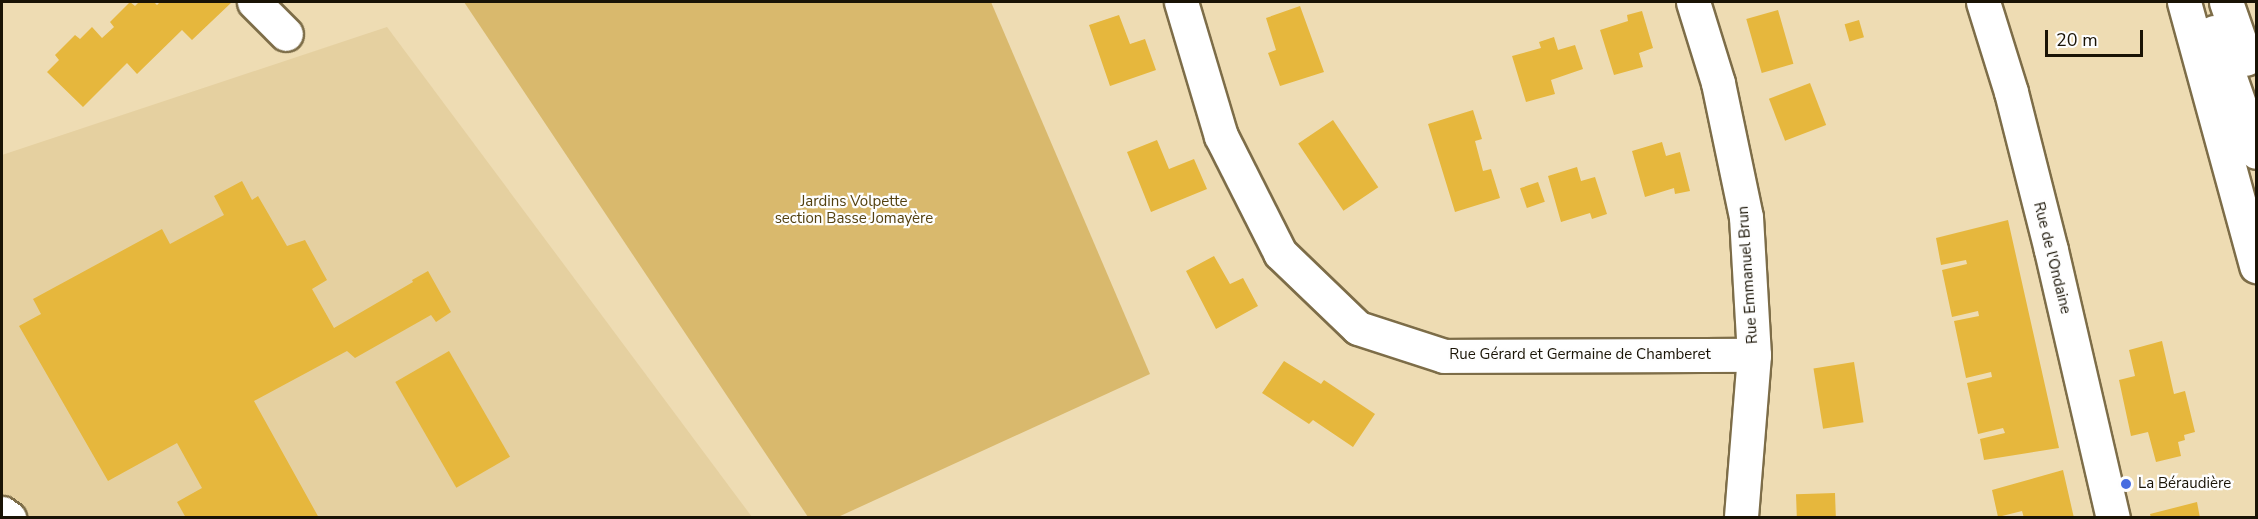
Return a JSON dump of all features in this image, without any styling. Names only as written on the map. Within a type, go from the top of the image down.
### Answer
[{"type":"main road","points":[[254,2],[286,34]]},
{"type":"main road","name":"Rue Gérard et Germaine de Chamberet","points":[[1182,2],[1221,136],[1280,252],[1358,328],[1444,356],[1754,355]]},
{"type":"main road","name":"Rue Emmanuel Brun","points":[[1693,2],[1718,83],[1746,217],[1754,355],[1741,518]]},
{"type":"main road","name":"Rue de l'Ondaine","points":[[1983,2],[2011,92],[2051,250],[2112,518]]},
{"type":"main road","points":[[2184,2],[2256,266]]},
{"type":"main road","points":[[2204,2],[2256,152]]},
{"type":"main road","points":[[2226,2],[2256,89]]},
{"type":"main road","points":[[2,513],[9,518]]},
{"type":"shaded area","points":[[387,27],[752,517],[2,517],[2,155]]},
{"type":"green space","name":"Jardins Volpette section Basse Jomayère","points":[[464,2],[991,2],[1150,374],[838,517],[808,517]]},
{"type":"building","points":[[130,2],[135,6],[139,2],[154,2],[157,5],[160,2],[232,2],[192,40],[182,30],[137,74],[127,63],[83,107],[47,72],[59,60],[55,55],[75,35],[80,39],[92,27],[102,38],[114,27],[110,22]]},
{"type":"building","points":[[1300,6],[1324,72],[1280,86],[1268,53],[1276,50],[1266,18]]},
{"type":"building","points":[[1778,10],[1793,64],[1762,73],[1746,19]]},
{"type":"building","points":[[1642,11],[1653,48],[1639,53],[1643,67],[1614,75],[1600,30],[1628,21],[1627,15]]},
{"type":"building","points":[[1119,15],[1130,44],[1145,39],[1156,70],[1110,86],[1089,25]]},
{"type":"building","points":[[1859,20],[1864,37],[1850,41],[1845,24]]},
{"type":"building","points":[[1554,37],[1558,50],[1575,45],[1583,69],[1551,80],[1555,94],[1526,102],[1512,56],[1541,48],[1539,42]]},
{"type":"building","points":[[1810,83],[1826,125],[1785,141],[1769,99]]},
{"type":"building","points":[[1473,110],[1482,139],[1475,141],[1483,171],[1491,169],[1500,198],[1455,212],[1428,124]]},
{"type":"building","points":[[1333,120],[1378,187],[1343,211],[1298,143]]},
{"type":"building","points":[[1157,140],[1169,169],[1194,159],[1207,189],[1151,212],[1127,152]]},
{"type":"building","points":[[1662,142],[1666,156],[1680,152],[1690,191],[1675,194],[1674,188],[1645,197],[1632,151]]},
{"type":"building","points":[[1577,167],[1581,181],[1595,177],[1607,214],[1592,219],[1590,213],[1561,222],[1548,176]]},
{"type":"building","points":[[242,181],[252,200],[258,196],[287,246],[305,240],[327,280],[312,289],[334,328],[428,271],[451,312],[436,322],[431,315],[355,358],[347,351],[254,401],[319,518],[186,518],[177,502],[202,488],[177,443],[108,481],[19,326],[41,314],[33,299],[162,229],[170,244],[224,215],[214,196]]},
{"type":"building","points":[[1538,182],[1545,202],[1527,208],[1520,188]]},
{"type":"building","points":[[2008,220],[2059,448],[1984,460],[1980,439],[2005,433],[2003,428],[1978,434],[1967,383],[1992,377],[1991,372],[1966,378],[1954,321],[1979,316],[1978,311],[1952,317],[1942,270],[1967,264],[1966,260],[1941,265],[1936,238]]},
{"type":"building","points":[[1214,256],[1230,284],[1243,278],[1258,306],[1216,329],[1186,271]]},
{"type":"building","points":[[2162,341],[2174,394],[2185,391],[2195,432],[2184,435],[2185,440],[2178,442],[2181,456],[2156,462],[2148,432],[2131,436],[2119,380],[2135,376],[2129,350]]},
{"type":"building","points":[[449,351],[510,457],[456,488],[395,382]]},
{"type":"building","points":[[1284,361],[1321,384],[1324,380],[1375,414],[1353,447],[1313,420],[1309,424],[1262,393]]},
{"type":"building","points":[[1854,362],[1864,422],[1823,429],[1814,368]]},
{"type":"building","points":[[2063,470],[2074,518],[2024,518],[2022,511],[1998,517],[1992,490]]},
{"type":"building","points":[[1835,493],[1836,518],[1797,518],[1796,494]]},
{"type":"building","points":[[2197,502],[2200,518],[2151,518],[2150,514]]},
{"type":"place","name":"La Béraudière","points":[[2126,484]]}]
